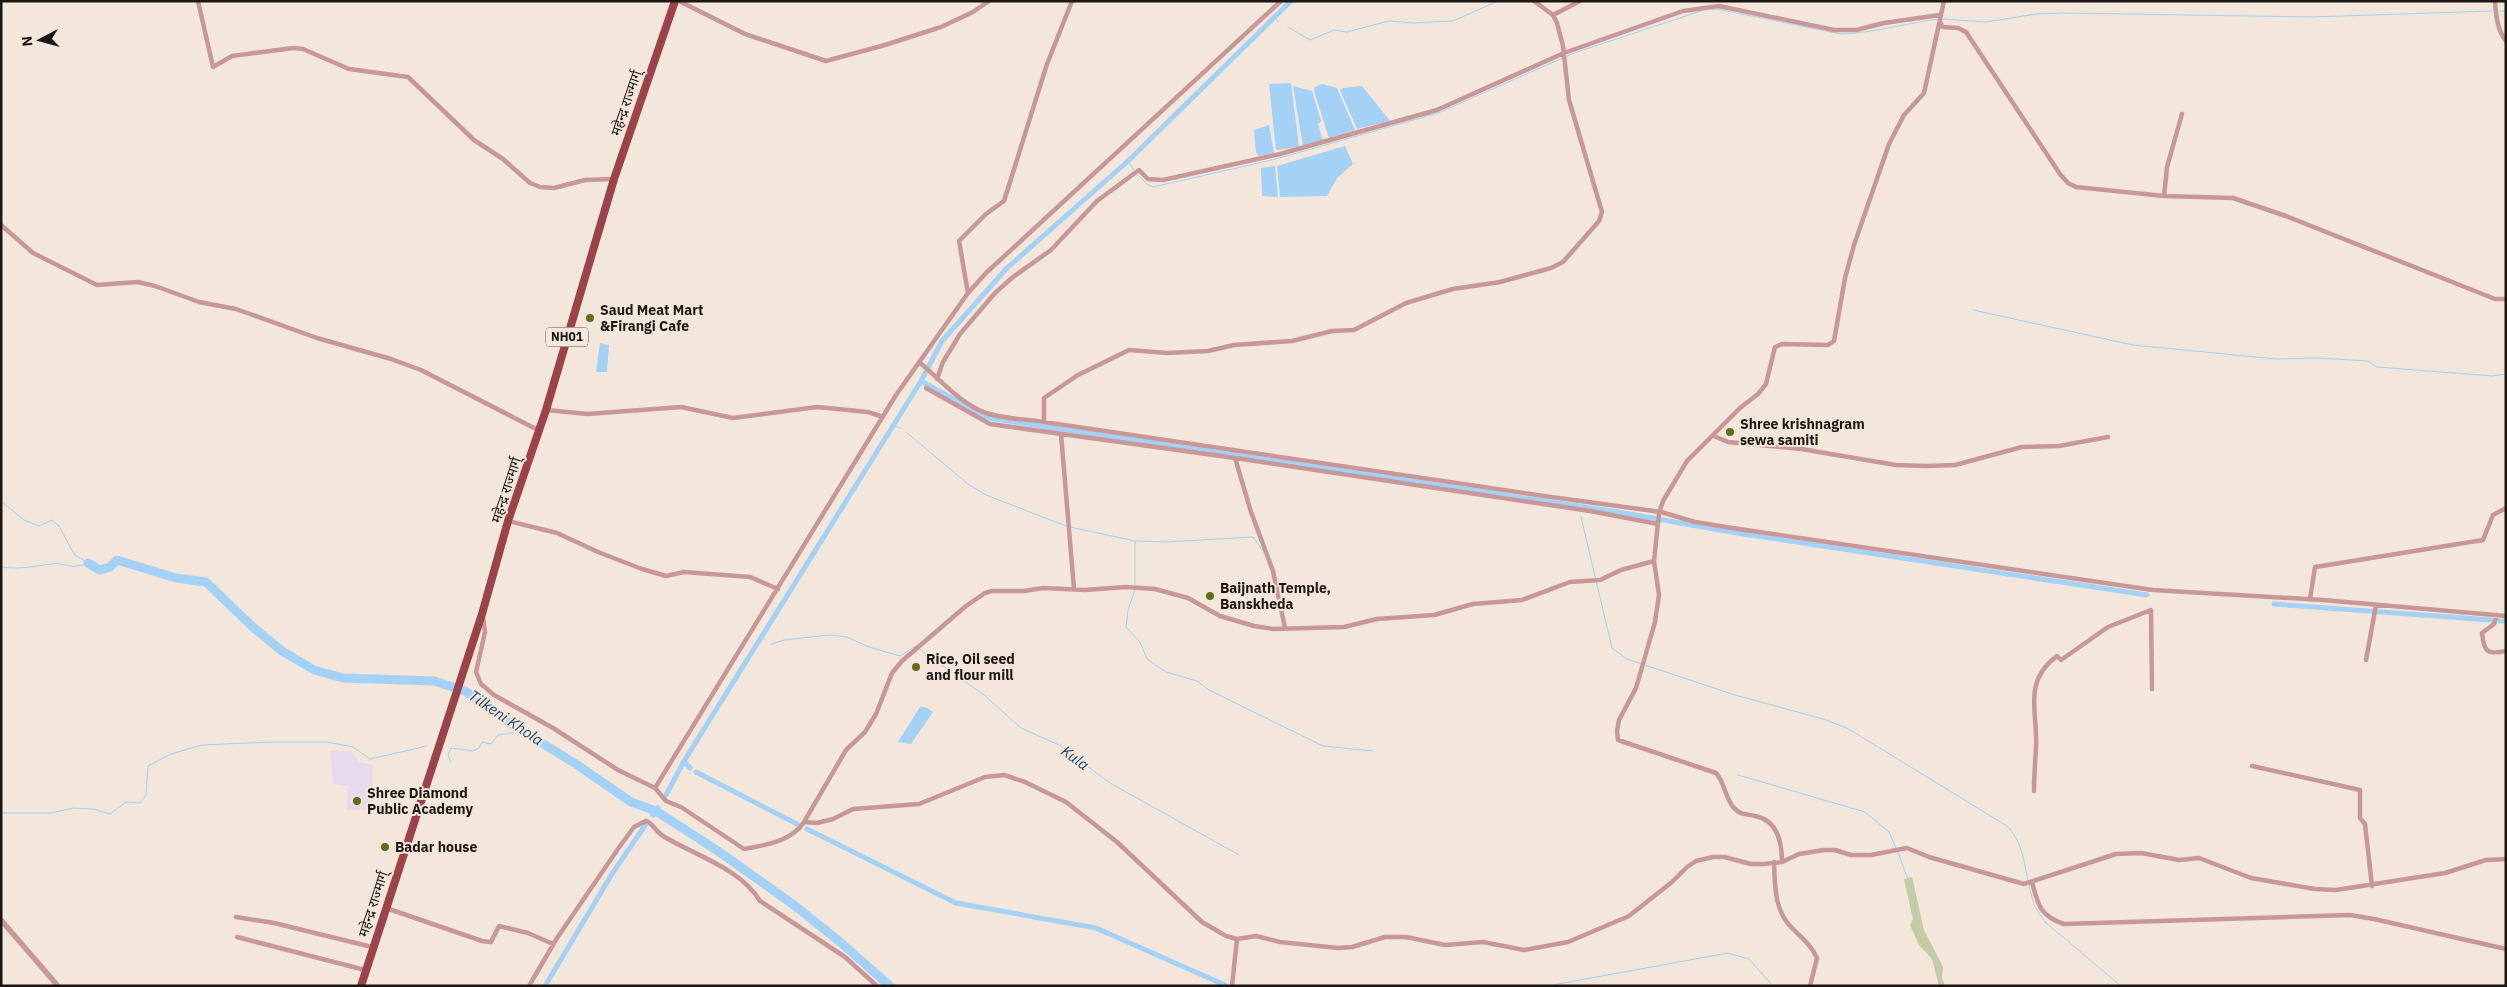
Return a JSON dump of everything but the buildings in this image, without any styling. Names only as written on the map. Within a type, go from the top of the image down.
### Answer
[{"type":"highway","name":"महेन्द्र राज्मार्ग्","points":[[360,986],[482,614],[508,521],[546,410],[614,179],[674,1]]},
{"type":"street","points":[[198,1],[213,67],[232,56],[293,48],[303,49],[349,70],[408,77],[474,140],[503,159],[530,183],[540,187],[554,188],[585,180],[614,179]]},
{"type":"street","points":[[679,1],[745,34],[826,61],[941,27],[973,12],[988,1]]},
{"type":"street","points":[[968,293],[959,241],[986,214],[1004,201],[1047,64],[1072,1]]},
{"type":"street","points":[[655,788],[882,417],[968,293],[986,273],[1281,1]]},
{"type":"street","points":[[1044,422],[1044,398],[1078,375],[1130,350],[1167,353],[1208,351],[1234,346],[1292,341],[1332,331],[1354,330],[1406,302],[1453,289],[1500,282],[1537,273],[1563,262],[1599,221],[1602,212],[1570,100],[1565,56],[1553,15],[1534,1]]},
{"type":"street","points":[[1553,15],[1580,1]]},
{"type":"street","points":[[1944,1],[1940,15],[1942,27],[1958,28],[1966,32],[2068,183],[2084,189],[2164,196],[2233,198],[2286,216],[2495,299],[2506,299]]},
{"type":"street","points":[[2495,1],[2496,17],[2502,36],[2506,41]]},
{"type":"street","points":[[937,379],[944,362],[960,334],[996,293],[1012,277],[1051,250],[1097,201],[1139,170],[1148,179],[1162,180],[1280,154],[1372,129],[1437,110],[1565,56],[1683,11],[1705,6],[1745,10],[1834,30],[1856,30],[1884,23],[1940,15]]},
{"type":"street","points":[[1782,862],[1782,847],[1773,827],[1766,820],[1741,814],[1734,808],[1716,773],[1618,740],[1619,720],[1636,688],[1655,622],[1659,595],[1654,561],[1658,524],[1663,501],[1687,461],[1766,384],[1775,347],[1782,344],[1828,345],[1834,341],[1845,278],[1854,245],[1889,144],[1904,115],[1924,93],[1934,37],[1940,21]]},
{"type":"street","points":[[2164,196],[2167,167],[2182,114]]},
{"type":"street","points":[[1,225],[33,252],[98,285],[138,282],[155,286],[199,302],[236,309],[317,338],[391,359],[421,370],[538,430]]},
{"type":"street","points":[[919,362],[932,372],[949,391],[986,412],[1044,422],[1660,513],[1713,525],[2153,590],[2310,599],[2376,607],[2506,616]]},
{"type":"street","points":[[926,388],[990,424],[1235,458],[1590,511],[1658,524]]},
{"type":"street","points":[[546,410],[588,414],[681,407],[732,418],[817,407],[868,412],[882,417]]},
{"type":"street","points":[[1061,434],[1074,589]]},
{"type":"street","points":[[1714,436],[1728,442],[1801,449],[1896,465],[1926,466],[1955,465],[2022,447],[2059,446],[2108,436]]},
{"type":"street","points":[[1235,458],[1251,512],[1273,571],[1285,628]]},
{"type":"street","points":[[2310,599],[2315,567],[2483,540],[2493,515],[2506,508]]},
{"type":"street","points":[[508,521],[557,533],[606,556],[666,576],[684,572],[750,577],[778,589]]},
{"type":"street","points":[[482,614],[485,632],[476,672],[481,684],[494,695],[553,728],[618,770],[655,788],[666,801],[681,807],[744,848],[783,840],[798,831],[846,750],[865,732],[876,714],[892,673],[902,661],[985,592],[1043,588],[1126,587],[1155,589],[1188,598],[1220,616],[1238,622],[1273,629],[1344,627],[1378,620],[1434,615],[1473,604],[1514,599],[1522,600],[1570,582],[1600,580],[1621,570],[1654,561]]},
{"type":"street","points":[[2366,660],[2376,607]]},
{"type":"street","points":[[2034,791],[2036,749],[2033,696],[2044,666],[2057,656],[2061,660],[2108,627],[2151,610],[2152,689]]},
{"type":"street","points":[[2497,615],[2494,624],[2482,633],[2483,645],[2488,652],[2493,654],[2506,651]]},
{"type":"street","points":[[2252,766],[2360,790],[2360,818],[2364,824],[2372,886]]},
{"type":"street","points":[[804,822],[817,823],[833,819],[853,809],[920,804],[985,777],[1004,776],[1025,782],[1066,802],[1117,842],[1202,922],[1226,936],[1237,939],[1256,936],[1280,942],[1338,948],[1352,947],[1386,937],[1406,937],[1446,945],[1483,942],[1524,950],[1568,942],[1629,916],[1696,861],[1724,857],[1751,864],[1782,862],[1799,854],[1824,850],[1870,856],[1901,848],[2024,884],[2126,852],[2158,855],[2179,860],[2199,858],[2251,878],[2315,890],[2372,886],[2445,874],[2486,860],[2506,859]]},
{"type":"street","points":[[529,986],[553,944],[634,827],[646,820],[650,822],[656,831],[672,842],[732,873],[753,891],[760,901],[845,957],[877,986]]},
{"type":"street","points":[[1774,862],[1775,896],[1781,912],[1790,926],[1811,946],[1817,958],[1810,986]]},
{"type":"street","points":[[2032,882],[2039,908],[2051,920],[2064,924],[2257,916],[2350,915],[2374,918],[2506,949]]},
{"type":"street","points":[[386,908],[482,941],[491,942],[499,926],[519,930],[553,944]]},
{"type":"street","points":[[236,917],[372,946]]},
{"type":"street","points":[[1,920],[58,986]]},
{"type":"street","points":[[236,937],[365,970]]},
{"type":"street","points":[[1232,986],[1237,939]]},
{"type":"shaded area","points":[[330,751],[350,751],[359,762],[373,765],[373,810],[347,810],[347,786],[333,784]]},
{"type":"green space","points":[[1912,877],[1924,930],[1943,967],[1942,978],[1945,986],[1939,986],[1932,959],[1919,945],[1910,925],[1913,919],[1904,879]]},
{"type":"water","points":[[1291,83],[1299,147],[1276,150],[1269,84]]},
{"type":"water","points":[[1322,84],[1337,88],[1355,130],[1329,138],[1314,91],[1315,87]]},
{"type":"water","points":[[1293,86],[1312,91],[1321,121],[1318,124],[1323,140],[1303,146]]},
{"type":"water","points":[[1362,86],[1390,121],[1357,129],[1340,90]]},
{"type":"water","points":[[1269,125],[1274,153],[1259,156],[1256,153],[1254,130]]},
{"type":"water","points":[[1345,146],[1353,164],[1337,178],[1327,196],[1280,197],[1277,166]]},
{"type":"water","points":[[1275,166],[1278,197],[1262,196],[1261,168]]},
{"type":"water","points":[[600,343],[609,345],[607,372],[596,372]]},
{"type":"water","points":[[920,707],[925,707],[933,712],[911,744],[898,742]]},
{"type":"waterway","points":[[666,795],[684,761],[921,381],[942,341],[1007,268],[1128,161],[1291,1]]},
{"type":"waterway","points":[[1288,27],[1310,40],[1334,30],[1347,32],[1388,21],[1413,23],[1453,21],[1498,1]]},
{"type":"waterway","points":[[1709,9],[1841,34],[1866,32],[1939,19]]},
{"type":"waterway","points":[[1138,175],[1153,187],[1272,160],[1438,113],[1574,53],[1701,11]]},
{"type":"waterway","points":[[1943,19],[1986,22],[2036,14],[2064,13],[2312,17],[2492,11]]},
{"type":"waterway","points":[[2500,11],[2506,11]]},
{"type":"waterway","points":[[1275,17],[1278,22]]},
{"type":"waterway","points":[[1128,161],[1134,170]]},
{"type":"waterway","points":[[1973,310],[2133,345],[2276,359],[2317,358],[2368,361],[2377,367],[2492,376],[2506,374]]},
{"type":"waterway","points":[[921,381],[984,416],[994,419],[1618,512],[1737,533],[2147,595]]},
{"type":"waterway","points":[[893,425],[900,428]]},
{"type":"waterway","points":[[906,432],[968,484],[986,495],[1066,526]]},
{"type":"waterway","points":[[1,501],[24,520],[39,526],[52,520],[59,526],[74,554],[88,563]]},
{"type":"waterway","points":[[1581,517],[1612,648],[1627,659],[1735,695],[1823,719],[1847,728],[2007,826],[2019,845],[2028,881]]},
{"type":"waterway","points":[[1070,527],[1135,541],[1166,542],[1253,537],[1263,551]]},
{"type":"waterway","points":[[1135,542],[1135,585]]},
{"type":"waterway","name":"Tilkeni Khola","points":[[88,563],[100,570],[110,567],[117,560],[176,578],[206,582],[254,628],[282,651],[314,670],[343,678],[434,681],[465,691],[511,724],[576,764],[631,802],[656,811],[718,851],[794,905],[839,941],[890,986]]},
{"type":"waterway","points":[[1,567],[20,568],[57,564],[80,566],[86,564]]},
{"type":"waterway","points":[[1135,590],[1128,610],[1126,627],[1140,642],[1147,659],[1166,672],[1197,681],[1209,690],[1323,746],[1373,751]]},
{"type":"waterway","points":[[2274,604],[2491,620]]},
{"type":"waterway","points":[[2500,621],[2506,621]]},
{"type":"waterway","name":"Kula","points":[[772,644],[784,640],[829,635],[847,637],[869,647],[900,656],[916,646]]},
{"type":"waterway","name":"Kula","points":[[762,636],[766,640]]},
{"type":"waterway","name":"Kula","points":[[919,649],[984,695],[1021,728],[1059,745],[1110,783],[1239,855]]},
{"type":"waterway","points":[[451,762],[448,755],[451,748],[473,751],[479,748],[482,742],[491,744],[498,735],[523,731]]},
{"type":"waterway","points":[[1,813],[51,813],[73,808],[94,809],[110,814],[126,802],[140,803],[146,795],[148,766],[171,754],[202,745],[327,742],[353,747],[370,759],[427,746]]},
{"type":"waterway","points":[[684,761],[690,768]]},
{"type":"waterway","points":[[696,772],[797,824]]},
{"type":"waterway","points":[[1738,775],[1865,812],[1889,832],[1896,848]]},
{"type":"waterway","name":"Tilkeni Khola","points":[[653,815],[658,808]]},
{"type":"waterway","points":[[545,986],[612,874],[646,824]]},
{"type":"waterway","points":[[807,829],[956,903],[1096,928],[1225,985]]},
{"type":"waterway","points":[[1898,852],[1911,888],[1920,934],[1936,963],[1943,986]]},
{"type":"waterway","points":[[2029,885],[2034,905],[2045,922],[2121,986]]},
{"type":"waterway","points":[[1547,986],[1728,953],[1749,959],[1773,986]]},
{"type":"place","name":"Saud Meat Mart &Firangi Cafe","points":[[590,318]]},
{"type":"place","name":"Shree krishnagram sewa samiti","points":[[1730,432]]},
{"type":"place","name":"Baijnath Temple, Banskheda","points":[[1210,596]]},
{"type":"place","name":"Rice, Oil seed and flour mill","points":[[916,667]]},
{"type":"place","name":"Shree Diamond Public Academy","points":[[357,801]]},
{"type":"place","name":"Badar house","points":[[385,847]]}]
